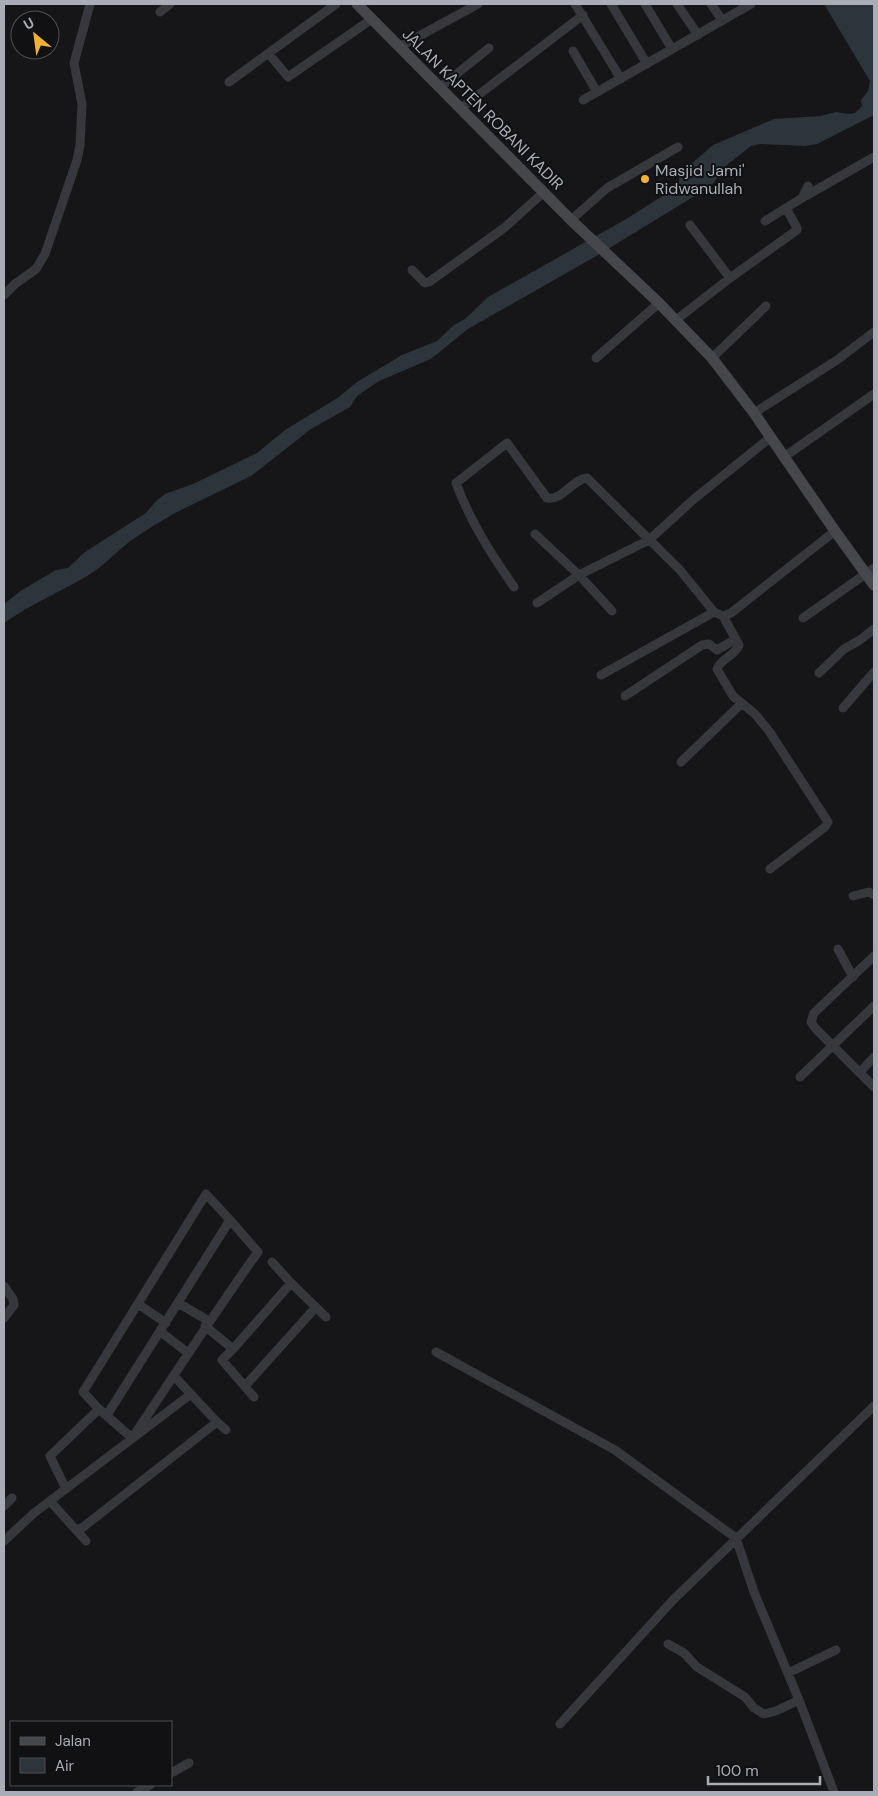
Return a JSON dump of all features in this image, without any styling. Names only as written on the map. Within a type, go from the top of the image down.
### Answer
[{"type":"main road","name":"JALAN KAPTEN ROBANI KADIR","points":[[357,4],[571,220],[659,303],[712,358],[771,437],[835,531],[870,571],[874,585]]},
{"type":"street","points":[[4,296],[15,284],[36,268],[45,254],[77,160],[82,113],[74,63],[90,4]]},
{"type":"street","points":[[160,12],[170,4]]},
{"type":"street","points":[[229,82],[336,4]]},
{"type":"street","points":[[399,47],[478,4]]},
{"type":"street","points":[[575,4],[621,79]]},
{"type":"street","points":[[611,4],[647,64]]},
{"type":"street","points":[[645,4],[672,49]]},
{"type":"street","points":[[677,4],[698,35]]},
{"type":"street","points":[[711,4],[722,20]]},
{"type":"street","points":[[583,100],[698,35],[744,5]]},
{"type":"street","points":[[460,109],[583,15]]},
{"type":"street","points":[[269,54],[288,77],[372,19]]},
{"type":"street","points":[[439,88],[489,48]]},
{"type":"street","points":[[573,51],[597,92]]},
{"type":"street","points":[[571,220],[607,188],[678,147]]},
{"type":"street","points":[[765,221],[874,157]]},
{"type":"street","points":[[802,198],[808,186]]},
{"type":"street","points":[[412,270],[423,281],[429,282],[504,228],[544,192]]},
{"type":"street","points":[[676,320],[797,230],[786,208]]},
{"type":"street","points":[[690,225],[730,278]]},
{"type":"street","points":[[596,358],[659,303]]},
{"type":"street","points":[[712,358],[766,306]]},
{"type":"street","points":[[754,414],[837,360],[874,332]]},
{"type":"street","points":[[784,457],[874,394]]},
{"type":"street","points":[[537,603],[579,575],[649,540],[694,499],[771,437]]},
{"type":"street","points":[[514,587],[476,530],[456,483],[507,442],[547,498],[553,499],[582,479],[587,478],[686,576],[736,639],[738,648],[717,668],[731,694],[755,714],[769,730],[828,822],[825,827],[770,868]]},
{"type":"street","points":[[601,675],[718,614],[730,613],[835,531]]},
{"type":"street","points":[[535,534],[579,575],[612,611]]},
{"type":"street","points":[[803,618],[870,571]]},
{"type":"street","points":[[819,673],[844,649],[874,629]]},
{"type":"street","points":[[625,696],[702,645],[709,644],[717,650],[736,639]]},
{"type":"street","points":[[843,708],[874,672]]},
{"type":"street","points":[[681,762],[741,704]]},
{"type":"street","points":[[853,896],[869,892],[874,895]]},
{"type":"street","points":[[838,948],[853,977]]},
{"type":"street","points":[[874,956],[814,1013],[812,1018],[812,1025],[874,1087]]},
{"type":"street","points":[[800,1077],[874,1006]]},
{"type":"street","points":[[860,1072],[874,1058]]},
{"type":"street","points":[[206,1194],[258,1252],[207,1324],[132,1438],[83,1392],[206,1194]]},
{"type":"street","points":[[107,1415],[230,1220]]},
{"type":"street","points":[[272,1262],[326,1317]]},
{"type":"street","points":[[254,1396],[222,1360],[291,1283]]},
{"type":"street","points":[[4,1286],[13,1299],[14,1305],[4,1318]]},
{"type":"street","points":[[178,1303],[207,1324],[233,1348]]},
{"type":"street","points":[[138,1304],[166,1323]]},
{"type":"street","points":[[245,1386],[316,1307]]},
{"type":"street","points":[[161,1332],[188,1353]]},
{"type":"street","points":[[436,1352],[615,1450],[736,1538],[754,1592],[799,1700],[834,1792]]},
{"type":"street","points":[[174,1376],[226,1430]]},
{"type":"street","points":[[4,1541],[50,1501],[191,1394]]},
{"type":"street","points":[[560,1724],[673,1600],[874,1406]]},
{"type":"street","points":[[66,1489],[50,1456],[99,1408]]},
{"type":"street","points":[[76,1530],[82,1528],[217,1422]]},
{"type":"street","points":[[4,1506],[12,1498]]},
{"type":"street","points":[[50,1501],[86,1541]]},
{"type":"street","points":[[668,1644],[684,1653],[697,1666],[745,1697],[754,1708],[764,1714],[776,1711],[799,1700]]},
{"type":"street","points":[[788,1673],[836,1650]]},
{"type":"street","points":[[172,1772],[189,1763]]},
{"type":"street","points":[[137,1792],[148,1786]]},
{"type":"water","points":[[824,4],[874,4],[874,115],[817,144],[805,146],[760,144],[751,146],[728,164],[711,186],[598,255],[468,329],[431,359],[379,381],[357,396],[350,407],[311,429],[251,476],[175,513],[153,526],[130,541],[99,568],[84,578],[24,610],[4,623],[4,604],[22,590],[56,570],[68,568],[85,552],[146,513],[165,494],[193,484],[257,453],[285,430],[339,397],[357,382],[402,355],[437,341],[454,325],[465,319],[488,297],[628,218],[670,191],[679,181],[680,174],[713,145],[774,119],[820,116],[836,112],[855,113],[862,106],[861,100],[868,91],[870,81]]},
{"type":"place","name":"Masjid Jami' Ridwanullah","points":[[645,179]]}]
